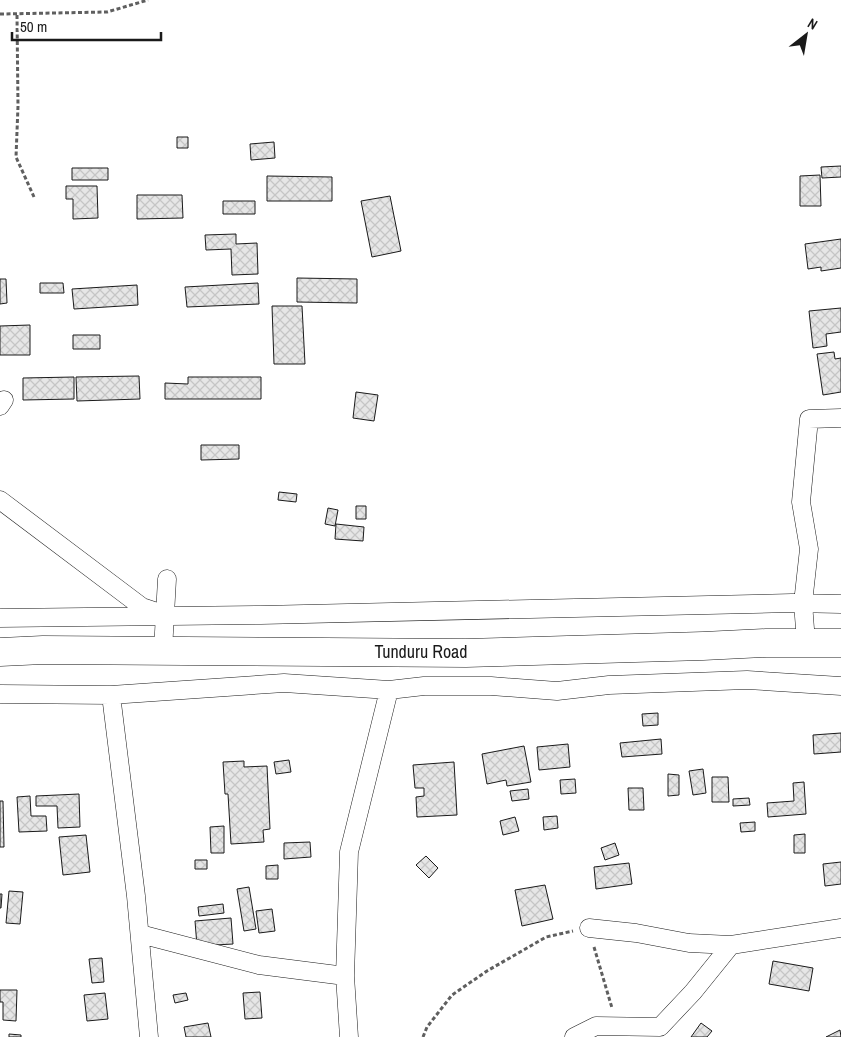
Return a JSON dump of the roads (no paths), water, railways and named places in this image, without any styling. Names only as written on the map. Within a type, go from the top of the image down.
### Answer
[{"type":"highway","name":"Tunduru Road","points":[[0,652],[163,650],[188,652],[466,653],[806,642],[841,643]]},
{"type":"street","points":[[0,400],[4,400],[0,406]]},
{"type":"street","points":[[806,642],[802,603],[809,549],[801,502],[810,419],[841,418]]},
{"type":"street","points":[[0,500],[142,607],[164,615]]},
{"type":"street","points":[[163,650],[167,579]]},
{"type":"street","points":[[0,618],[261,615],[802,603],[841,604]]},
{"type":"street","points":[[0,694],[111,695],[284,683],[389,690],[424,686],[491,686],[557,691],[609,685],[747,680],[841,686]]},
{"type":"street","points":[[349,1037],[345,976],[349,852],[389,690]]},
{"type":"street","points":[[111,695],[140,934],[149,1037]]},
{"type":"street","points":[[589,928],[636,933],[690,943],[731,945],[841,928]]},
{"type":"street","points":[[140,934],[259,964],[345,976]]},
{"type":"street","points":[[574,1037],[596,1026],[660,1027],[693,992],[731,945]]}]
